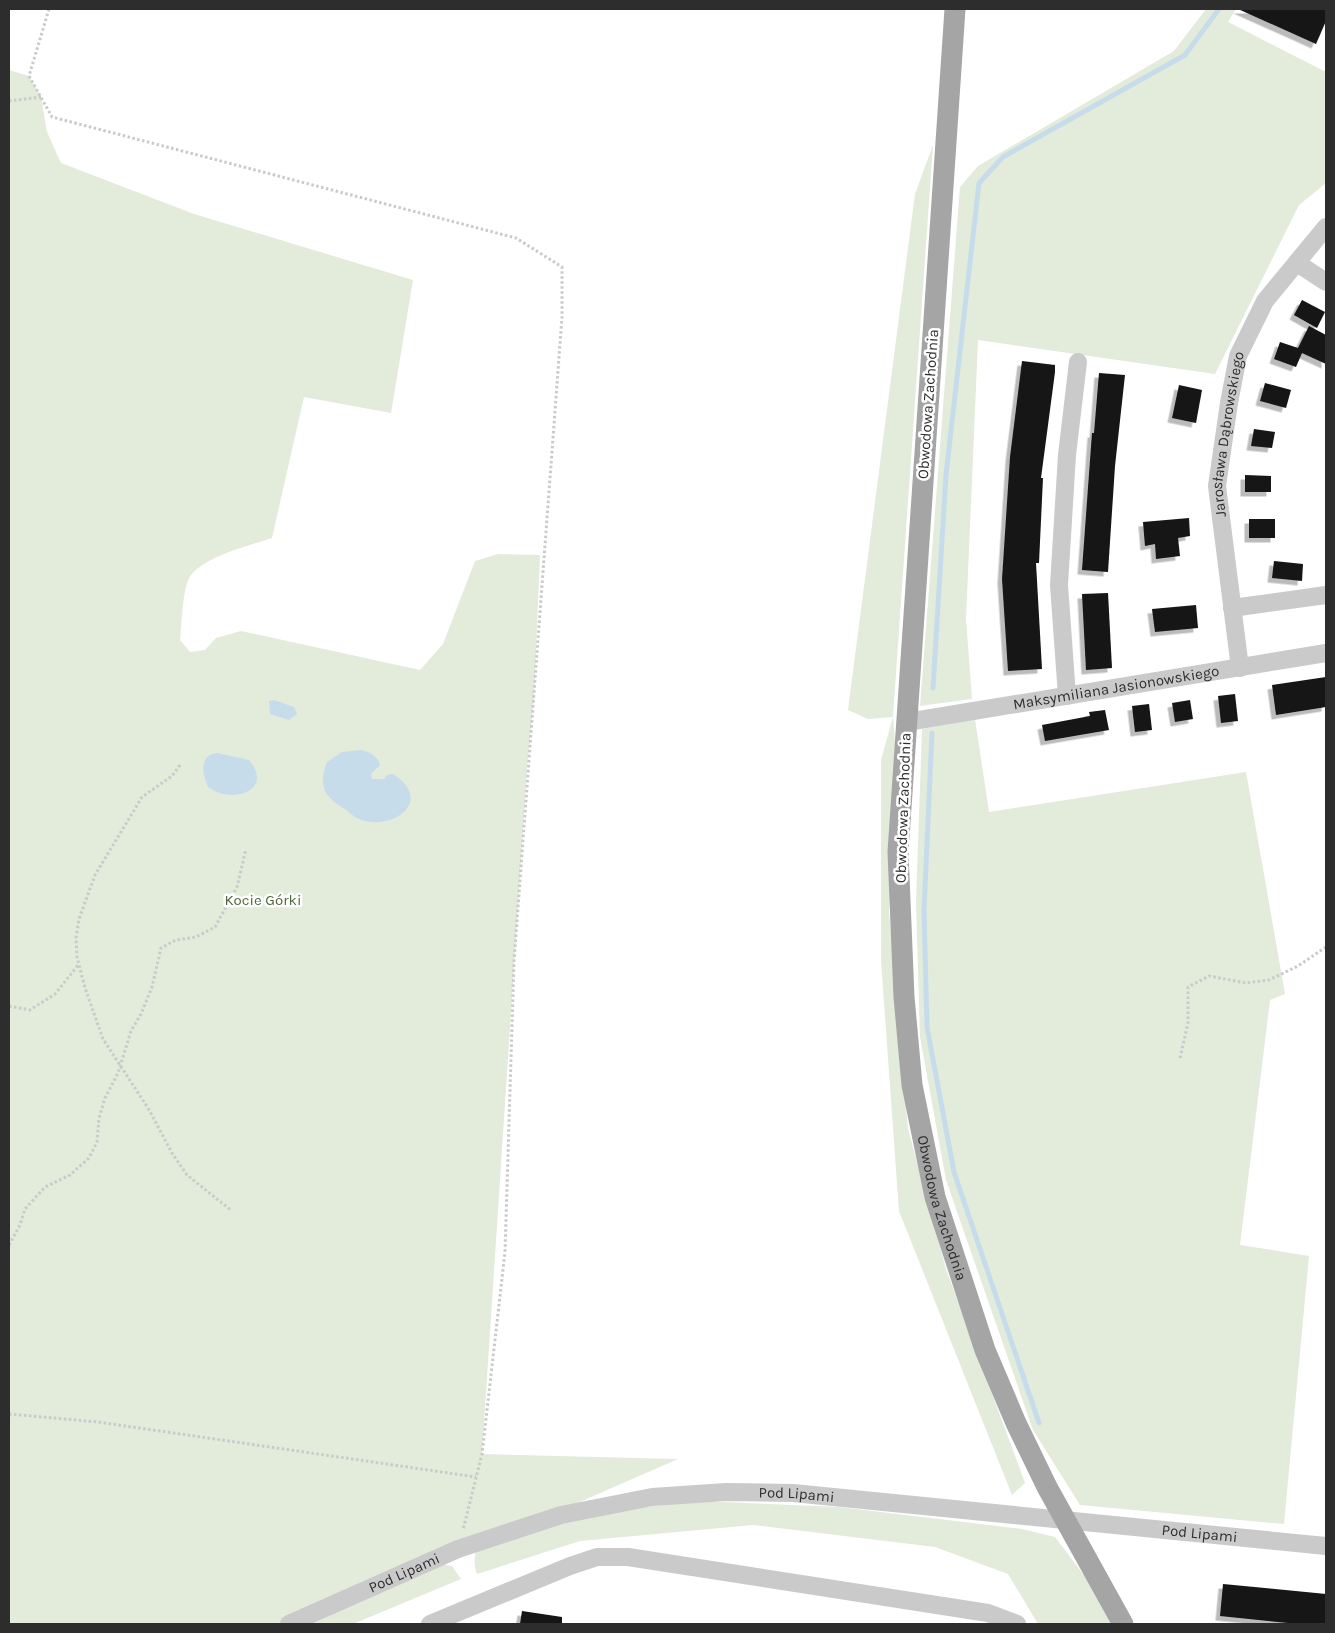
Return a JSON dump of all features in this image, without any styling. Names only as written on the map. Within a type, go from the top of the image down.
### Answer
[{"type":"main road","name":"Obwodowa Zachodnia","points":[[955,9],[898,852],[904,997],[912,1085],[935,1197],[985,1350],[1016,1423],[1066,1522],[1124,1624]]},
{"type":"street","name":"Jarosława Dąbrowskiego","points":[[1240,668],[1217,486],[1228,403],[1238,356],[1265,301],[1326,227]]},
{"type":"street","points":[[1297,262],[1326,282]]},
{"type":"street","points":[[1067,696],[1059,585],[1067,455],[1078,362]]},
{"type":"street","points":[[1232,608],[1326,595]]},
{"type":"street","name":"Maksymiliana Jasionowskiego","points":[[907,722],[1326,653]]},
{"type":"street","name":"Pod Lipami","points":[[289,1624],[458,1549],[561,1515],[652,1498],[726,1492],[793,1493],[1066,1522],[1326,1546]]},
{"type":"street","points":[[430,1624],[543,1577],[597,1557],[628,1557],[1017,1624]]},
{"type":"path","points":[[49,9],[29,76],[52,116],[516,238],[562,266],[561,336],[514,962],[505,1252],[482,1454],[458,1549]]},
{"type":"path","points":[[9,102],[41,97]]},
{"type":"path","points":[[180,765],[172,776],[142,798],[95,875],[79,919],[76,938],[78,964],[103,1039],[187,1175],[232,1211]]},
{"type":"path","points":[[9,1245],[20,1225],[25,1209],[45,1187],[70,1175],[89,1158],[97,1142],[99,1118],[105,1098],[120,1065],[130,1031],[141,1014],[152,987],[162,948],[176,940],[196,937],[215,928],[237,887],[246,849]]},
{"type":"path","points":[[1180,1058],[1188,1023],[1188,987],[1209,976],[1246,983],[1269,980],[1298,966],[1326,947]]},
{"type":"path","points":[[9,1006],[30,1010],[55,994],[78,964]]},
{"type":"path","points":[[9,1414],[98,1422],[476,1477]]},
{"type":"green space","points":[[1206,9],[1236,9],[1228,22],[1326,72],[1326,183],[1299,205],[1215,374],[978,340],[966,619],[972,699],[920,706],[960,187],[978,166],[1174,51]]},
{"type":"green space","name":"Kocie Górki","points":[[9,70],[29,76],[41,97],[47,132],[61,163],[194,214],[413,280],[391,413],[304,397],[272,538],[240,548],[207,562],[198,568],[188,580],[184,596],[180,640],[190,652],[205,650],[216,638],[241,631],[420,670],[443,644],[475,561],[498,554],[540,555],[534,698],[527,768],[482,1454],[678,1459],[301,1624],[9,1624]]},
{"type":"green space","points":[[933,145],[893,716],[896,756],[889,911],[908,1129],[946,1269],[1025,1483],[1012,1495],[899,1211],[881,961],[881,760],[893,717],[868,719],[848,710],[915,194]]},
{"type":"green space","points":[[975,719],[989,812],[1246,772],[1285,994],[1270,1000],[1240,1245],[1309,1256],[1284,1524],[1080,1505],[1033,1430],[946,1180],[920,1037],[916,902],[922,729]]},
{"type":"green space","points":[[698,1501],[839,1507],[1022,1529],[1055,1537],[1086,1578],[1112,1624],[1038,1624],[1008,1574],[935,1547],[753,1525],[580,1541],[477,1574],[476,1571],[476,1550],[555,1525],[635,1508]]},
{"type":"green space","points":[[440,1564],[452,1566],[461,1579],[353,1624],[312,1624]]},
{"type":"water","points":[[274,700],[294,707],[297,714],[289,720],[270,714],[269,701]]},
{"type":"water","points":[[361,750],[373,755],[379,762],[380,765],[371,774],[372,779],[384,779],[387,775],[393,774],[405,784],[410,795],[409,804],[404,812],[395,818],[383,822],[370,822],[357,818],[332,800],[325,790],[323,778],[327,762],[342,752]]},
{"type":"water","points":[[217,753],[249,760],[256,771],[257,780],[254,787],[238,795],[228,795],[208,787],[203,766],[207,757]]},
{"type":"building","points":[[1238,9],[1326,9],[1326,21],[1316,44]]},
{"type":"building","points":[[1302,300],[1325,312],[1317,328],[1294,315]]},
{"type":"building","points":[[1309,326],[1326,335],[1326,364],[1302,353],[1296,367],[1274,359],[1280,342],[1298,348]]},
{"type":"building","points":[[1022,361],[1055,365],[1041,478],[1043,478],[1039,563],[1036,563],[1042,669],[1008,671],[1002,579],[1010,457]]},
{"type":"building","points":[[1099,373],[1125,375],[1115,466],[1108,572],[1082,570],[1092,433],[1094,433]]},
{"type":"building","points":[[1265,383],[1291,390],[1286,408],[1260,401]]},
{"type":"building","points":[[1179,385],[1202,390],[1196,423],[1172,418]]},
{"type":"building","points":[[1254,429],[1275,432],[1272,448],[1251,446]]},
{"type":"building","points":[[1245,475],[1271,476],[1271,492],[1245,492]]},
{"type":"building","points":[[1189,518],[1190,536],[1178,538],[1180,556],[1156,559],[1155,544],[1145,546],[1143,522]]},
{"type":"building","points":[[1249,519],[1275,519],[1275,538],[1249,538]]},
{"type":"building","points":[[1274,561],[1303,564],[1302,581],[1272,578]]},
{"type":"building","points":[[1108,593],[1112,668],[1086,670],[1082,594]]},
{"type":"building","points":[[1196,605],[1198,628],[1155,632],[1152,609]]},
{"type":"building","points":[[1326,677],[1326,707],[1276,715],[1272,685]]},
{"type":"building","points":[[1235,694],[1238,721],[1221,723],[1218,696]]},
{"type":"building","points":[[1190,700],[1193,719],[1175,722],[1172,703]]},
{"type":"building","points":[[1149,704],[1152,730],[1135,732],[1132,706]]},
{"type":"building","points":[[1105,710],[1109,730],[1045,741],[1042,725],[1090,716],[1089,712]]},
{"type":"building","points":[[1223,1584],[1326,1594],[1326,1624],[1298,1624],[1220,1616]]},
{"type":"building","points":[[522,1611],[562,1617],[562,1624],[520,1624]]},
{"type":"waterway","points":[[933,688],[946,475],[979,183],[1003,157],[1185,55],[1219,9]]},
{"type":"waterway","points":[[932,733],[924,910],[927,1027],[954,1172],[1039,1423]]}]
